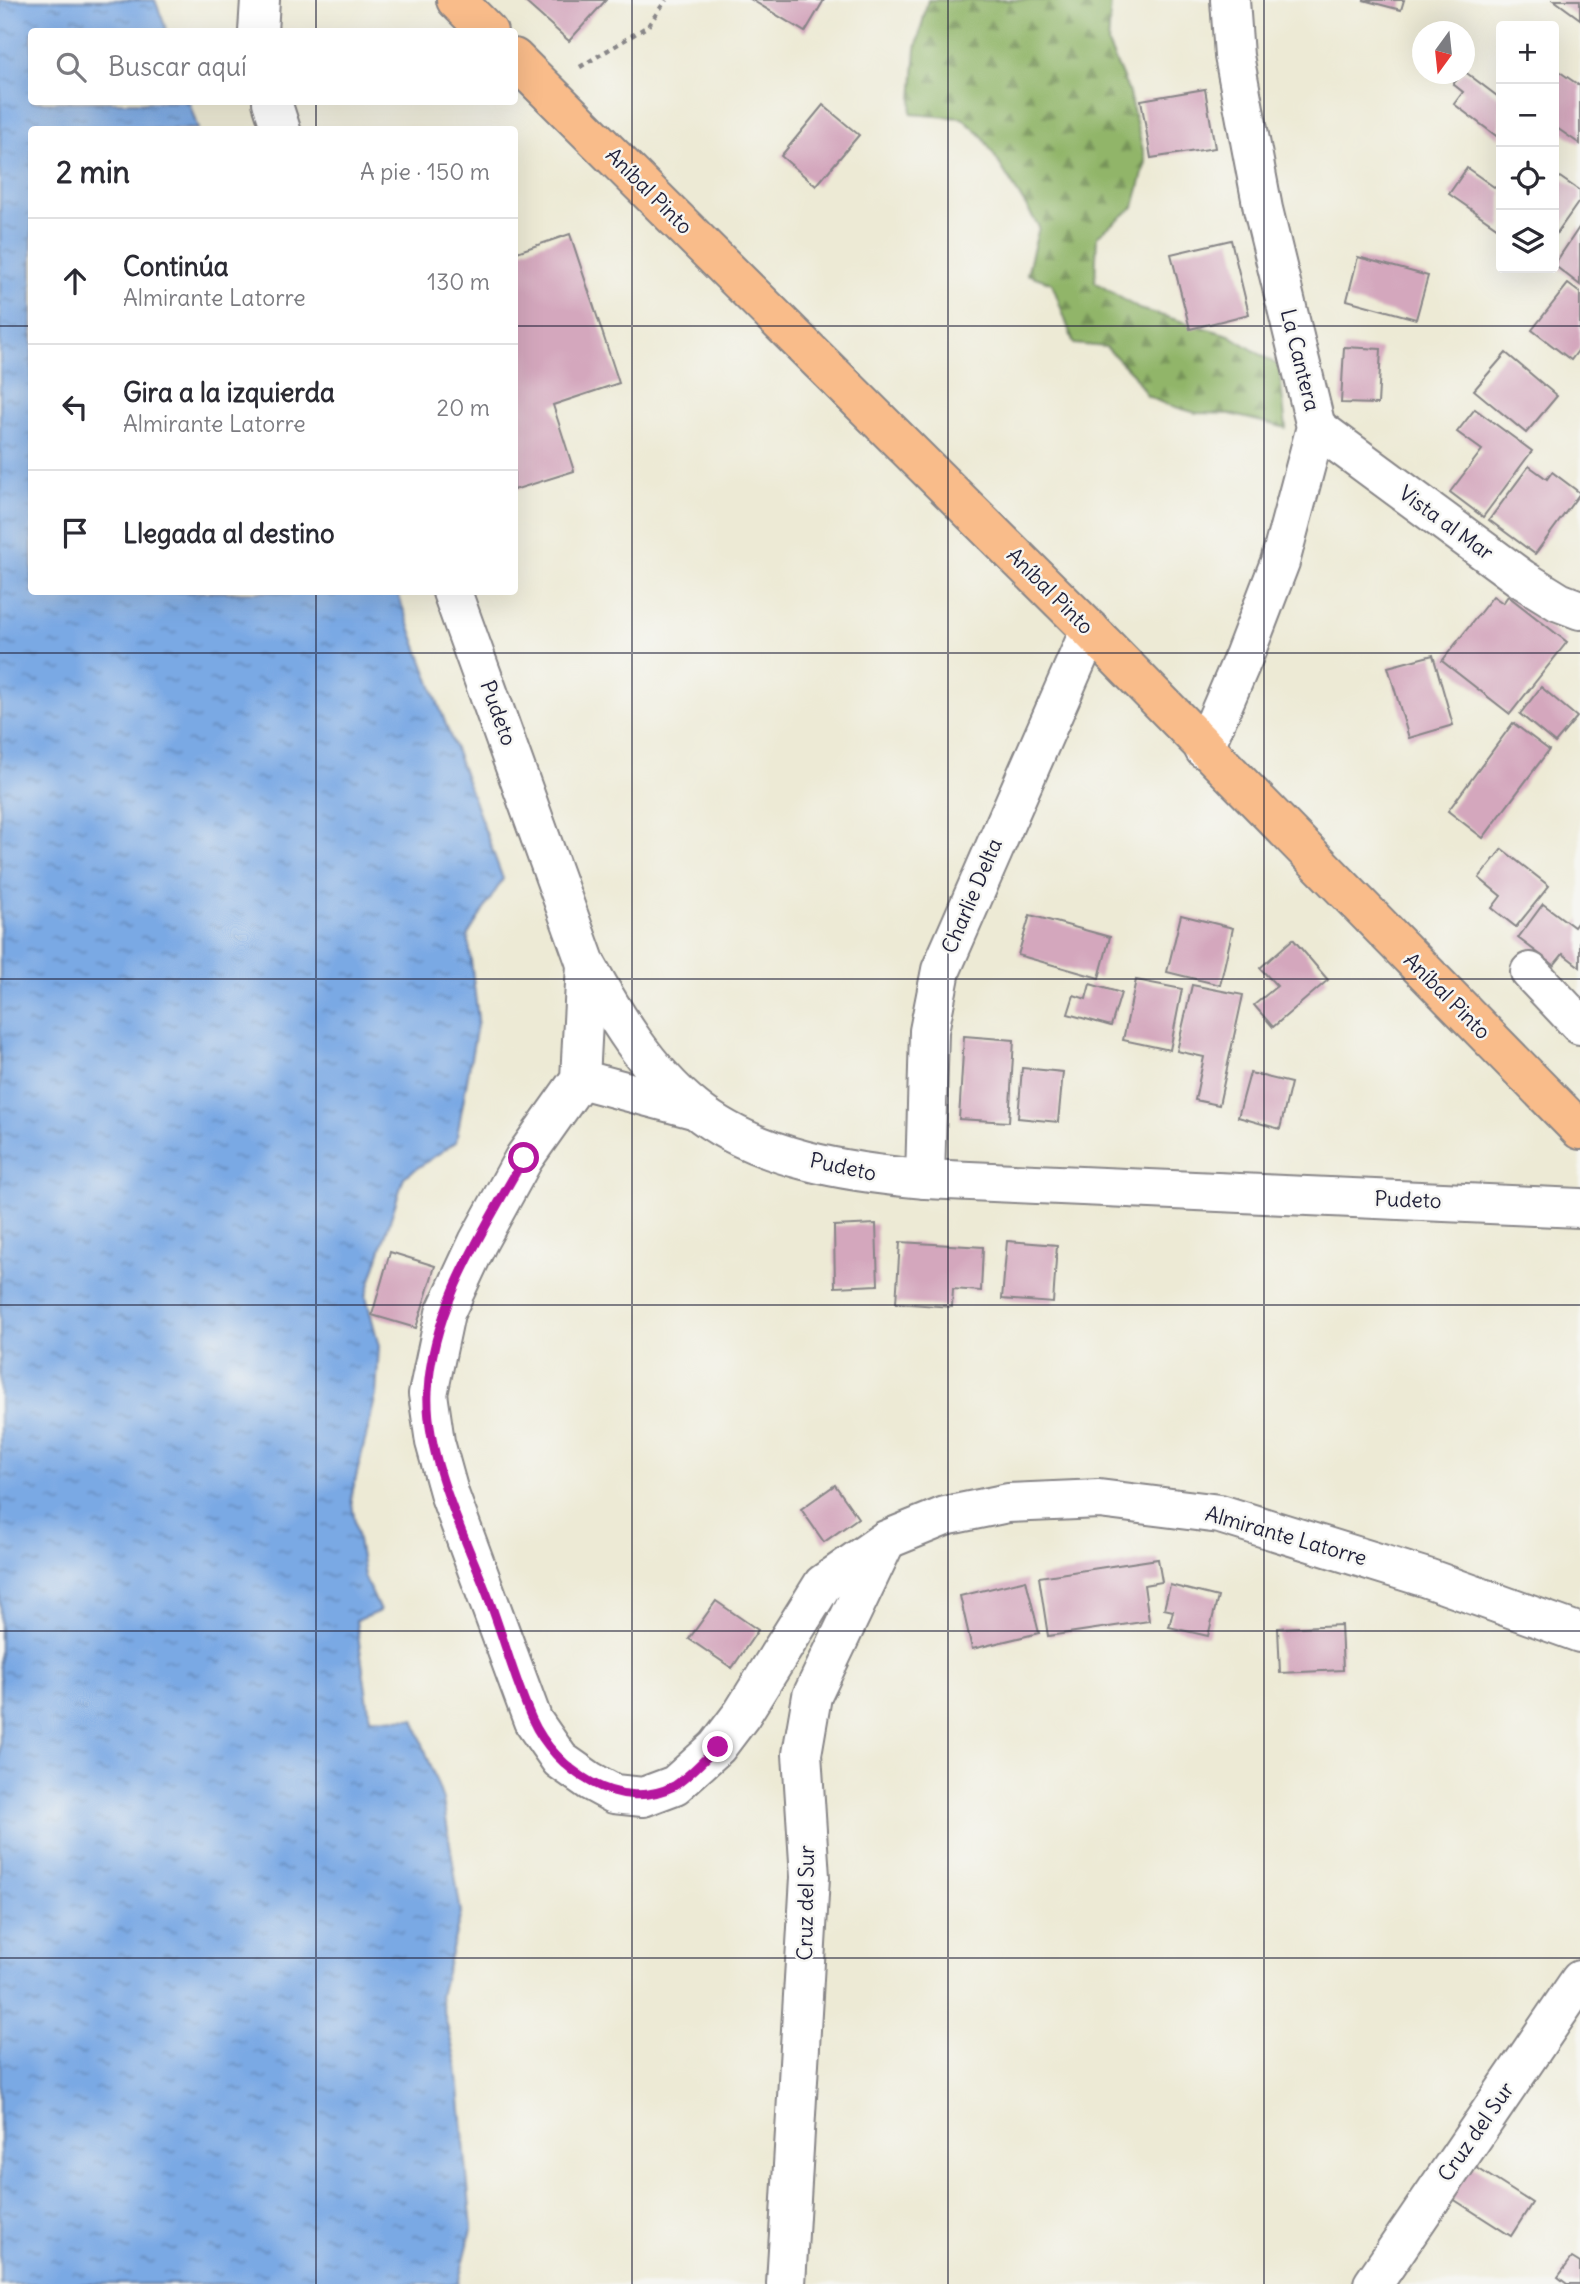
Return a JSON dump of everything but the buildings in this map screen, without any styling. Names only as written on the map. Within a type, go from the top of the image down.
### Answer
[{"type":"main road","points":[[456,0],[484,28]]},
{"type":"main road","name":"Aníbal Pinto","points":[[518,62],[1090,630],[1580,1130]]},
{"type":"street","points":[[258,28],[260,0]]},
{"type":"street","name":"La Cantera","points":[[1204,749],[1280,562],[1316,427],[1263,209],[1234,56],[1230,0]]},
{"type":"street","points":[[273,105],[280,126]]},
{"type":"street","name":"Vista al Mar","points":[[1316,427],[1522,579],[1559,602],[1580,610]]},
{"type":"street","name":"Pudeto","points":[[453,595],[586,964],[616,1017],[656,1071],[695,1109],[747,1139],[857,1174],[925,1180],[1580,1208]]},
{"type":"street","name":"Charlie Delta","points":[[925,1180],[929,1031],[941,970],[1090,630]]},
{"type":"street","points":[[586,964],[580,1079],[695,1109]]},
{"type":"street","points":[[1530,972],[1580,1025]]},
{"type":"street","name":"Almirante Latorre","points":[[580,1079],[524,1158],[478,1242],[444,1313],[428,1394],[435,1442],[450,1496],[533,1721],[560,1760],[614,1794],[643,1797],[675,1785],[726,1736],[823,1584],[886,1540],[945,1516],[1008,1503],[1099,1499],[1220,1514],[1427,1578],[1580,1633]]},
{"type":"street","name":"Cruz del Sur","points":[[786,2284],[810,1877],[802,1754],[812,1696],[886,1540]]},
{"type":"street","name":"Cruz del Sur","points":[[1373,2284],[1580,1980]]},
{"type":"path","points":[[544,86],[648,26],[666,0]]},
{"type":"green space","points":[[928,0],[1111,0],[1108,44],[1128,90],[1146,162],[1134,207],[1097,236],[1095,282],[1139,309],[1229,335],[1279,366],[1286,428],[1230,414],[1196,413],[1165,404],[1147,396],[1133,374],[1106,347],[1074,344],[1052,283],[1027,274],[1039,227],[982,136],[962,118],[911,114],[916,49]]},
{"type":"water","points":[[0,0],[155,0],[166,28],[28,28],[28,105],[190,105],[197,126],[28,126],[28,595],[398,595],[503,879],[468,935],[478,1019],[456,1142],[404,1177],[366,1296],[379,1346],[376,1395],[351,1498],[364,1576],[380,1611],[356,1621],[370,1718],[414,1719],[443,1800],[461,1913],[440,1996],[457,2066],[472,2229],[458,2284],[0,2284]]},
{"type":"route","points":[[524,1158],[478,1242],[444,1313],[432,1363],[428,1394],[435,1442],[450,1496],[533,1721],[560,1760],[614,1794],[643,1797],[675,1785],[718,1747]]}]
